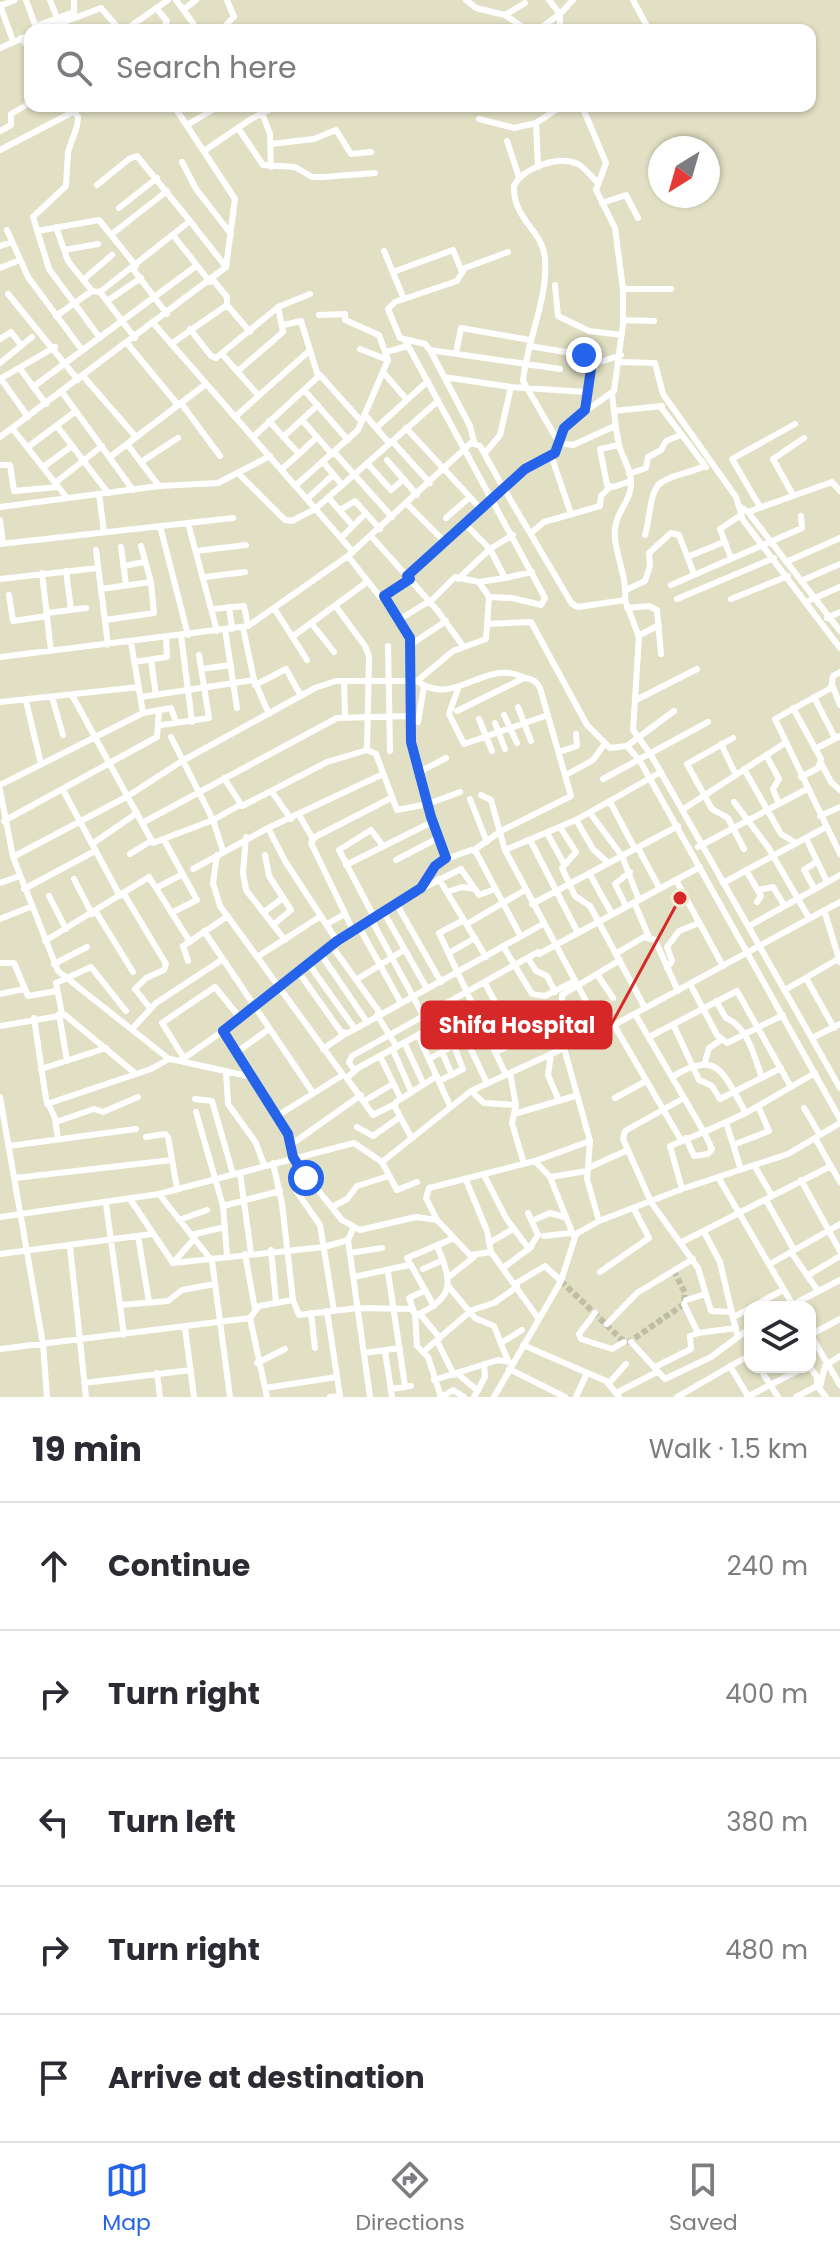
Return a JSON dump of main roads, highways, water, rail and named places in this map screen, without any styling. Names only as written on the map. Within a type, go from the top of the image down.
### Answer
[{"type":"tunnel","points":[[561,1281],[621,1339],[629,1342],[684,1304],[685,1293],[674,1271]]},
{"type":"place","name":"Shifa Hospital","points":[[680,898]]}]
